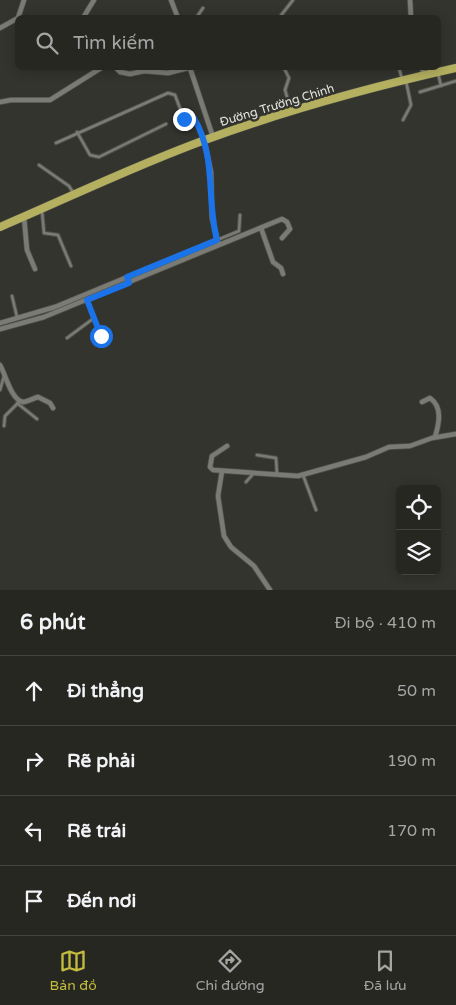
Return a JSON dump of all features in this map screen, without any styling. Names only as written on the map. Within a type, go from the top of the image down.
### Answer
[{"type":"highway","name":"Đường Trường Chinh","points":[[0,227],[204,140],[291,112],[404,80],[423,71],[438,72],[456,68]]},
{"type":"street","points":[[19,15],[24,0]]},
{"type":"street","points":[[85,15],[94,0]]},
{"type":"street","points":[[171,0],[177,15]]},
{"type":"street","points":[[410,0],[411,15]]},
{"type":"street","points":[[0,28],[15,20]]},
{"type":"street","points":[[0,102],[11,100],[50,100],[99,70]]},
{"type":"street","points":[[119,70],[125,74],[148,71],[162,74],[180,70]]},
{"type":"street","points":[[190,70],[213,137]]},
{"type":"street","points":[[204,140],[211,172],[212,218],[218,243]]},
{"type":"street","points":[[24,217],[27,250],[35,269]]},
{"type":"street","points":[[0,323],[55,307],[282,219],[285,221],[290,232],[282,238]]},
{"type":"street","points":[[261,228],[272,262],[281,268],[283,274]]},
{"type":"street","points":[[0,330],[87,300],[128,280]]},
{"type":"street","points":[[0,364],[8,387],[19,402],[38,397],[50,403],[53,408]]},
{"type":"street","points":[[422,402],[430,398],[438,408],[440,421],[435,437]]},
{"type":"street","points":[[227,446],[215,452],[210,462],[213,470],[303,475],[366,457],[389,447],[414,445],[435,437],[456,434]]},
{"type":"street","points":[[222,471],[218,496],[224,536],[231,547],[254,566],[270,590]]},
{"type":"lane","points":[[281,15],[293,0]]},
{"type":"lane","points":[[198,15],[203,8]]},
{"type":"lane","points":[[285,70],[289,78],[285,90],[291,112]]},
{"type":"lane","points":[[400,70],[411,105],[403,120]]},
{"type":"lane","points":[[438,72],[441,86]]},
{"type":"lane","points":[[420,92],[456,81]]},
{"type":"lane","points":[[56,142],[164,93],[174,95],[184,119],[194,118],[204,140]]},
{"type":"lane","points":[[176,120],[182,116]]},
{"type":"lane","points":[[77,132],[90,155],[99,157],[166,124]]},
{"type":"lane","points":[[39,166],[69,186],[74,195]]},
{"type":"lane","points":[[42,209],[44,233],[58,235],[71,266]]},
{"type":"lane","points":[[218,243],[239,231],[240,215]]},
{"type":"lane","points":[[12,296],[18,318]]},
{"type":"lane","points":[[87,300],[101,336],[96,343]]},
{"type":"lane","points":[[67,338],[94,318]]},
{"type":"lane","points":[[0,390],[4,375]]},
{"type":"lane","points":[[4,426],[6,416],[19,402],[37,419]]},
{"type":"lane","points":[[257,455],[276,458],[277,475]]},
{"type":"lane","points":[[246,482],[254,473]]},
{"type":"lane","points":[[303,475],[316,510]]},
{"type":"route","points":[[101,336],[87,300],[129,283],[127,277],[217,240],[211,212],[212,179],[204,140],[194,118],[184,119]]}]
